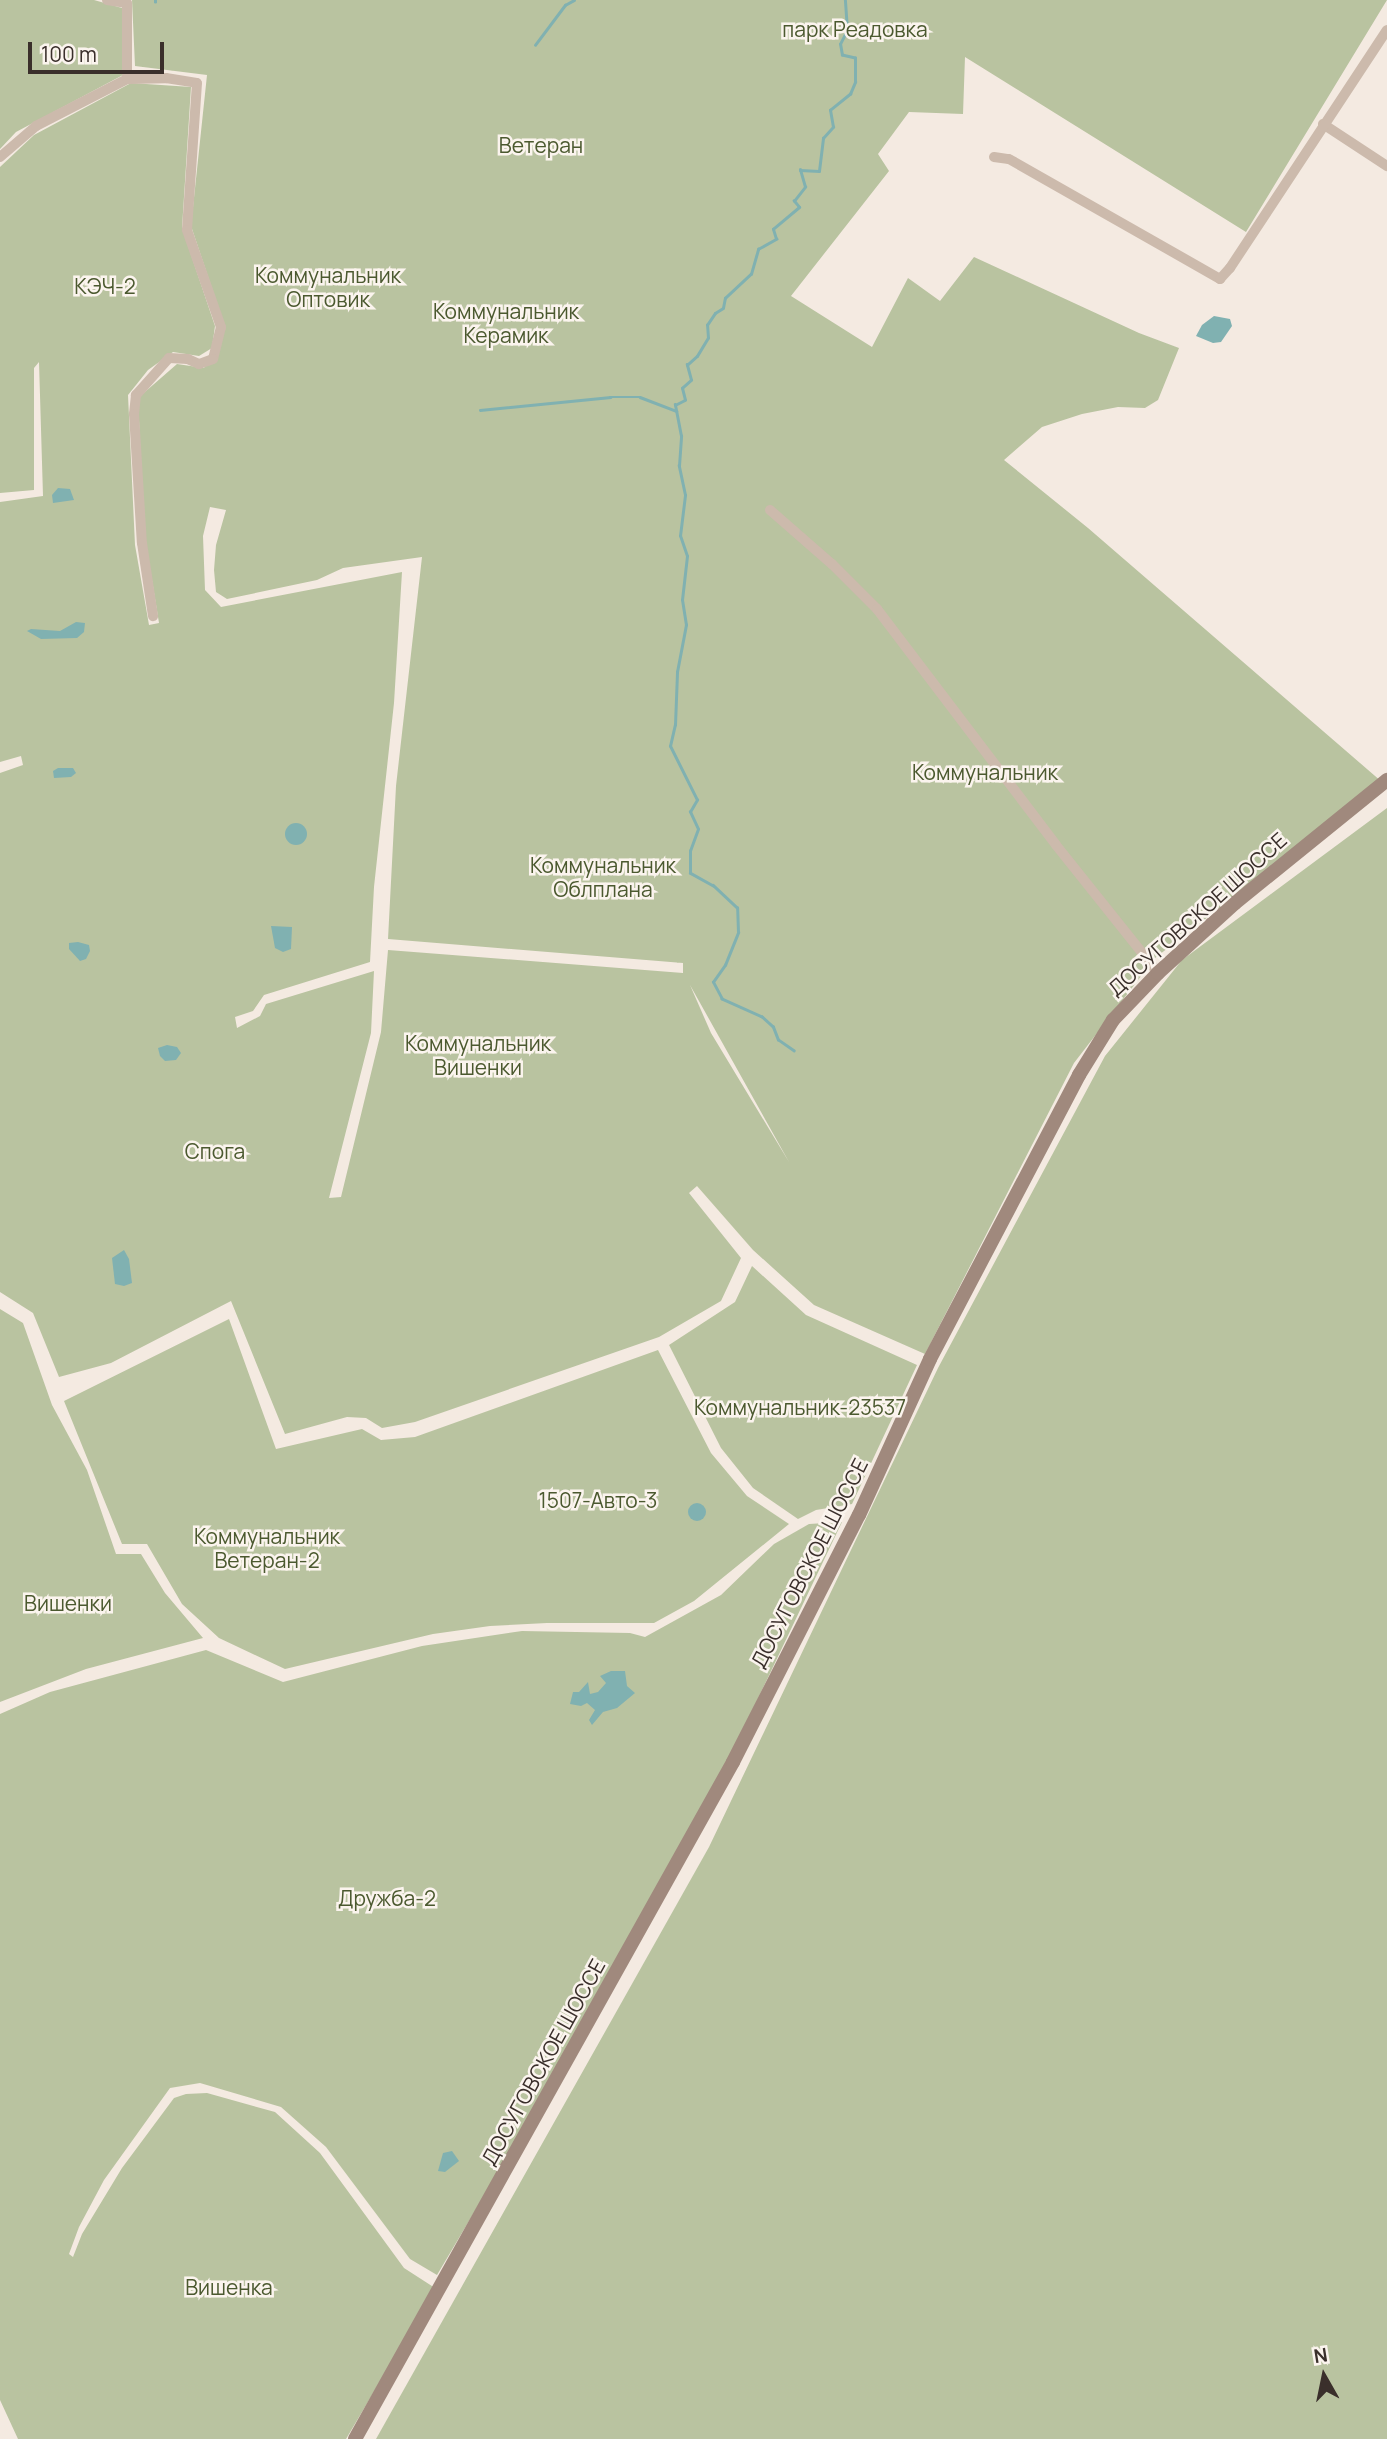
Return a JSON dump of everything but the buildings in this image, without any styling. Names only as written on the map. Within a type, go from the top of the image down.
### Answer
[{"type":"main road","name":"ДОСУГОВСКОЕ ШОССЕ","points":[[355,2439],[733,1762],[859,1515],[930,1359],[1079,1074],[1113,1020],[1158,973],[1235,903],[1387,780]]},
{"type":"street","points":[[107,0],[127,3],[127,79]]},
{"type":"street","points":[[994,157],[1009,159],[1210,276],[1220,279],[1230,268],[1387,30]]},
{"type":"street","points":[[0,157],[36,126],[127,79],[166,78],[197,83],[187,230],[221,327],[213,359],[199,364],[188,359],[169,358],[136,395],[134,414],[142,543],[153,615]]},
{"type":"street","points":[[1323,124],[1387,166]]},
{"type":"street","points":[[770,510],[877,609],[1056,845],[1158,973]]},
{"type":"green space","points":[[0,0],[94,0],[122,8],[123,75],[16,132],[0,149]]},
{"type":"green space","points":[[132,0],[1387,0],[1246,232],[965,57],[963,114],[909,112],[878,154],[889,171],[791,296],[872,347],[908,278],[940,301],[974,257],[1139,333],[1179,348],[1158,400],[1145,408],[1118,407],[1082,414],[1042,427],[1004,460],[1088,528],[1382,782],[1155,958],[1074,1063],[925,1354],[814,1305],[753,1250],[697,1186],[689,1193],[741,1258],[721,1301],[659,1337],[415,1422],[382,1428],[366,1418],[347,1417],[285,1434],[231,1301],[111,1363],[59,1377],[33,1313],[0,1292],[0,773],[23,765],[21,756],[0,762],[0,502],[43,496],[39,362],[34,368],[34,490],[0,493],[0,167],[34,135],[131,83],[191,87],[182,228],[215,326],[212,348],[199,356],[173,352],[148,370],[128,395],[135,545],[149,625],[159,623],[144,531],[138,398],[177,364],[204,368],[225,327],[191,226],[207,75],[135,66]],"holes":[[[210,507],[226,510],[216,545],[214,570],[216,592],[227,599],[317,580],[343,568],[422,557],[396,786],[388,939],[683,963],[683,973],[388,950],[381,1032],[341,1197],[329,1198],[371,1033],[374,971],[266,1004],[260,1016],[237,1028],[235,1017],[253,1011],[264,995],[370,962],[374,887],[394,703],[402,572],[221,607],[205,590],[203,536]],[[690,985],[789,1162],[711,1033]]]},
{"type":"green space","points":[[1387,808],[1387,2439],[376,2439],[709,1847],[938,1368],[1105,1056],[1182,960]]},
{"type":"green space","name":"Коммунальник-23537","points":[[752,1266],[806,1315],[917,1365],[852,1504],[816,1510],[798,1519],[753,1488],[721,1448],[669,1345],[735,1302]]},
{"type":"green space","name":"Вишенки","points":[[0,1309],[23,1323],[52,1405],[87,1470],[116,1554],[141,1554],[165,1593],[203,1638],[86,1669],[0,1702]]},
{"type":"green space","points":[[229,1319],[276,1449],[362,1429],[381,1440],[415,1437],[658,1350],[711,1453],[747,1496],[789,1524],[694,1601],[654,1623],[490,1626],[433,1634],[285,1669],[219,1638],[182,1604],[147,1544],[122,1544],[64,1401]]},
{"type":"green space","name":"Дружба-2","points":[[842,1522],[703,1814],[635,1940],[437,2275],[410,2259],[326,2147],[281,2107],[200,2083],[170,2088],[104,2180],[79,2227],[69,2254],[73,2257],[82,2234],[122,2168],[174,2098],[186,2094],[207,2093],[275,2112],[320,2153],[404,2268],[435,2288],[346,2439],[18,2439],[0,2400],[0,1714],[50,1692],[206,1650],[283,1682],[422,1646],[522,1631],[630,1633],[645,1637],[721,1595],[774,1544],[809,1524]]},
{"type":"water","points":[[1214,316],[1230,319],[1232,326],[1221,342],[1213,343],[1196,336],[1202,325]]},
{"type":"water","points":[[58,488],[70,489],[74,500],[53,503],[52,495]]},
{"type":"water","points":[[76,622],[85,623],[84,632],[77,638],[41,639],[27,631],[60,631]]},
{"type":"water","points":[[58,768],[73,768],[76,773],[71,777],[54,778],[53,771]]},
{"type":"water","points":[[296,823],[306,830],[307,834],[300,844],[296,845],[286,838],[285,834],[292,824]]},
{"type":"water","points":[[271,926],[292,927],[291,949],[283,952],[275,948]]},
{"type":"water","points":[[69,943],[89,945],[90,951],[86,959],[80,961],[69,949]]},
{"type":"water","points":[[167,1045],[177,1047],[181,1053],[176,1060],[165,1061],[160,1056],[158,1048]]},
{"type":"water","points":[[124,1250],[129,1259],[132,1283],[124,1286],[115,1284],[112,1258]]},
{"type":"water","points":[[697,1503],[703,1506],[706,1512],[703,1518],[697,1521],[691,1518],[688,1512],[691,1506]]},
{"type":"water","points":[[611,1671],[625,1671],[627,1686],[635,1693],[617,1708],[603,1712],[592,1725],[589,1720],[595,1710],[587,1703],[581,1706],[570,1704],[573,1692],[579,1692],[588,1682],[590,1694],[598,1692],[606,1683],[600,1676]]},
{"type":"water","points":[[452,2151],[459,2161],[445,2172],[438,2171],[443,2153]]},
{"type":"waterway","points":[[535,45],[565,5],[574,0]]},
{"type":"waterway","points":[[794,1051],[778,1040],[773,1027],[762,1017],[722,999],[713,982],[725,965],[738,932],[737,908],[713,886],[690,873],[690,851],[698,829],[690,812],[697,800],[670,746],[675,725],[677,672],[686,625],[682,600],[687,556],[680,536],[685,495],[679,466],[681,436],[675,405],[685,400],[682,388],[691,380],[687,365],[697,356],[708,338],[707,325],[715,313],[723,308],[725,298],[751,274],[758,249],[776,239],[773,229],[799,207],[794,201],[805,187],[800,170],[819,171],[823,138],[833,127],[830,110],[850,94],[855,82],[855,58],[842,55],[840,44],[847,30],[845,0]]},
{"type":"waterway","points":[[480,410],[610,397],[640,397],[676,411]]},
{"type":"park label","name":"парк Реадовка","points":[[855,29]]},
{"type":"park label","name":"Ветеран","points":[[541,145]]},
{"type":"park label","name":"КЭЧ-2","points":[[105,286]]},
{"type":"park label","name":"Коммунальник Оптовик","points":[[328,287]]},
{"type":"park label","name":"Коммунальник Керамик","points":[[506,323]]},
{"type":"park label","name":"Коммунальник","points":[[985,772]]},
{"type":"park label","name":"Коммунальник Облплана","points":[[603,877]]},
{"type":"park label","name":"Коммунальник Вишенки","points":[[478,1055]]},
{"type":"park label","name":"Спога","points":[[215,1151]]},
{"type":"park label","name":"1507-Авто-3","points":[[598,1500]]},
{"type":"park label","name":"Коммунальник Ветеран-2","points":[[267,1548]]},
{"type":"park label","name":"Вишенка","points":[[229,2287]]}]
